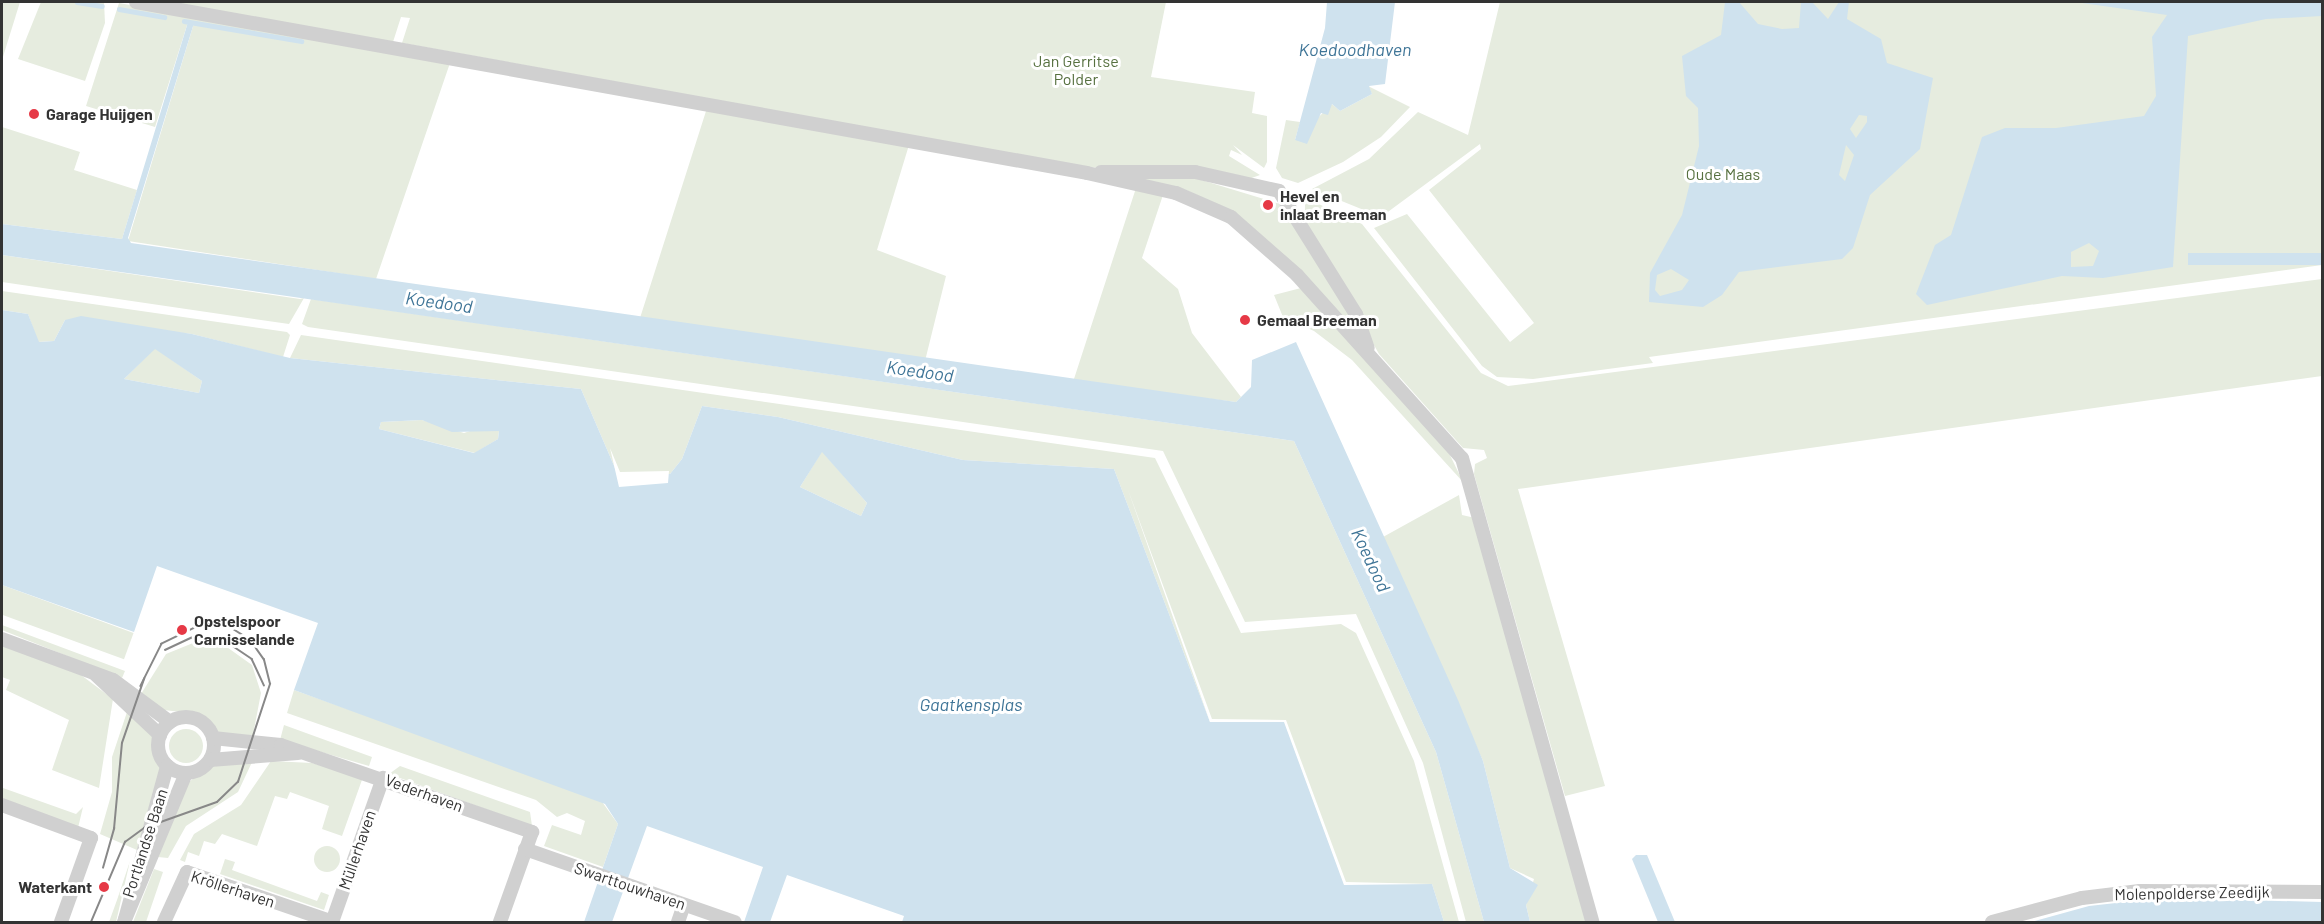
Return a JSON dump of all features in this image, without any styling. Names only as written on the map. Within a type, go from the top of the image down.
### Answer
[{"type":"street","points":[[136,2],[1087,173],[1176,193],[1231,217],[1297,275],[1462,458],[1592,922]]},
{"type":"street","points":[[1087,173],[1195,172],[1279,191],[1356,315],[1369,353]]},
{"type":"street","points":[[2,639],[113,680],[170,722]]},
{"type":"street","points":[[95,674],[160,735]]},
{"type":"street","points":[[196,718],[213,738],[210,760],[186,773],[167,766],[159,752],[160,735],[170,722],[196,718]]},
{"type":"street","name":"Vederhaven","points":[[213,738],[281,744],[298,753],[383,778],[532,832],[525,849]]},
{"type":"street","name":"Vederhaven","points":[[210,760],[298,753]]},
{"type":"street","name":"Portlandse Baan","points":[[125,921],[167,766]]},
{"type":"street","name":"Portlandse Baan","points":[[125,921],[186,773]]},
{"type":"street","name":"Müllerhaven","points":[[332,922],[383,778]]},
{"type":"street","points":[[2,805],[91,838],[61,922]]},
{"type":"street","points":[[500,922],[525,849]]},
{"type":"street","name":"Swarttouwhaven","points":[[525,849],[735,922]]},
{"type":"street","name":"Kröllerhaven","points":[[164,922],[187,872],[332,922]]},
{"type":"street","name":"Molenpolderse Zeedijk","points":[[1992,922],[2082,897],[2140,891],[2322,892]]},
{"type":"street","points":[[678,922],[684,905]]},
{"type":"green space","points":[[2,2],[20,2],[2,60]]},
{"type":"green space","points":[[41,2],[104,2],[105,23],[85,81],[18,59]]},
{"type":"green space","name":"Jan Gerritse Polder","points":[[167,2],[1166,2],[1151,77],[1255,92],[1252,113],[1267,116],[1267,162],[1264,168],[1233,145],[1242,155],[1231,150],[1229,156],[1260,175],[1246,180],[1086,167],[402,43],[410,18],[401,17],[393,42]]},
{"type":"green space","name":"Oude Maas","points":[[1500,2],[2322,2],[2322,265],[1649,357],[1653,363],[1533,379],[1497,377],[1482,366],[1374,228],[1407,214],[1510,342],[1534,323],[1429,190],[1481,149],[1480,144],[1381,217],[1312,189],[1369,159],[1418,112],[1468,135]]},
{"type":"green space","points":[[119,3],[450,63],[376,279],[128,241],[194,23],[188,22],[155,127],[86,106]]},
{"type":"green space","points":[[1368,86],[1410,107],[1381,137],[1343,162],[1298,183],[1282,178],[1276,168],[1286,120],[1300,122],[1295,140],[1332,104],[1340,111],[1372,94]]},
{"type":"green space","points":[[707,108],[909,145],[877,250],[946,276],[925,361],[640,318]]},
{"type":"green space","points":[[2,127],[80,152],[74,170],[137,190],[122,239],[2,224]]},
{"type":"green space","points":[[1121,175],[1185,175],[1280,204],[1352,315],[1356,331],[1276,248],[1232,211],[1186,190]]},
{"type":"green space","points":[[1136,188],[1163,195],[1142,258],[1178,289],[1192,333],[1241,397],[1236,402],[1073,382]]},
{"type":"green space","points":[[1312,201],[1362,224],[1481,373],[1508,386],[2322,279],[2322,376],[1518,489],[1605,786],[1565,796],[1474,474],[1475,464],[1487,458],[1484,450],[1463,448],[1379,354],[1305,222],[1305,203]]},
{"type":"green space","points":[[2,255],[304,298],[289,324],[2,282]]},
{"type":"green space","points":[[1301,288],[1448,451],[1463,482],[1352,360],[1314,331],[1283,317],[1274,295]]},
{"type":"green space","points":[[2,291],[287,332],[290,335],[283,357],[192,334],[65,320],[54,341],[38,342],[28,314],[2,310]]},
{"type":"green space","points":[[311,299],[1294,441],[1436,752],[1484,922],[1466,922],[1423,763],[1356,614],[1245,622],[1163,451],[308,327],[302,324]]},
{"type":"green space","points":[[301,335],[1155,458],[1241,633],[1341,624],[1356,633],[1414,761],[1459,922],[1444,922],[1432,884],[1344,885],[1210,722],[1114,469],[963,460],[778,417],[702,406],[682,459],[670,474],[618,475],[581,389],[290,358]]},
{"type":"green space","points":[[155,348],[202,381],[199,393],[124,379]]},
{"type":"green space","points":[[422,420],[464,433],[479,428],[499,431],[498,439],[475,453],[379,429],[381,422]]},
{"type":"green space","points":[[822,451],[867,503],[861,516],[800,487]]},
{"type":"green space","points":[[1459,495],[1462,515],[1475,518],[1587,922],[1530,922],[1526,905],[1534,879],[1510,868],[1483,761],[1383,537]]},
{"type":"green space","points":[[2,585],[134,633],[124,659],[2,615]]},
{"type":"green space","points":[[2,625],[125,671],[122,678],[2,630]]},
{"type":"green space","points":[[198,641],[224,645],[252,665],[261,693],[252,740],[220,733],[198,714],[164,710],[141,694],[166,654]]},
{"type":"green space","points":[[2,645],[77,672],[113,699],[99,788],[52,770],[69,720],[6,690],[10,680],[2,677]]},
{"type":"green space","points":[[294,690],[600,799],[618,824],[603,867],[544,846],[552,825],[581,835],[585,821],[567,813],[557,817],[536,800],[287,713]]},
{"type":"green space","points":[[127,712],[152,735],[161,771],[137,850],[100,834],[112,792],[112,757]]},
{"type":"green space","points":[[284,725],[372,757],[369,766],[280,740]]},
{"type":"green space","points":[[186,729],[198,734],[203,746],[198,758],[186,763],[174,758],[169,746],[174,734]]},
{"type":"green space","points":[[253,760],[238,792],[186,826],[168,858],[158,857],[187,783],[214,765]]},
{"type":"green space","points":[[271,761],[312,763],[363,777],[342,836],[322,829],[329,806],[290,792],[287,799],[275,796],[257,846],[222,834],[215,844],[204,841],[199,856],[188,852],[185,862],[180,860],[194,834],[241,805]]},
{"type":"green space","points":[[400,766],[530,812],[532,826],[389,774]]},
{"type":"green space","points":[[3,788],[76,814],[83,807],[78,828],[2,801]]},
{"type":"green space","points":[[327,846],[336,850],[340,859],[336,868],[327,872],[318,868],[314,859],[318,850]]},
{"type":"green space","points":[[225,859],[235,862],[232,870],[317,901],[321,892],[329,895],[324,910],[220,874]]},
{"type":"green space","points":[[130,861],[116,922],[109,922],[117,900]]},
{"type":"green space","points":[[154,869],[163,872],[146,922],[133,922]]},
{"type":"green space","points":[[2161,919],[2322,922],[2109,922]]},
{"type":"water","name":"Koedoodhaven","points":[[1327,2],[1395,2],[1385,84],[1369,86],[1372,94],[1340,111],[1332,104],[1328,115],[1321,113],[1307,144],[1295,140],[1325,28]]},
{"type":"water","points":[[1725,2],[1739,2],[1758,24],[1782,29],[1799,28],[1801,2],[1812,2],[1828,19],[1839,2],[1849,2],[1847,19],[1881,39],[1887,63],[1933,78],[1920,149],[1870,195],[1853,248],[1842,259],[1739,272],[1722,295],[1703,307],[1649,302],[1650,273],[1682,215],[1699,146],[1698,108],[1686,96],[1682,56],[1721,35]],"holes":[[[1859,115],[1867,116],[1867,122],[1856,138],[1850,129]],[[1846,145],[1854,155],[1845,181],[1839,175]],[[1671,269],[1689,280],[1682,290],[1660,296],[1655,290],[1657,275]]]},
{"type":"water","points":[[2075,2],[2322,2],[2322,16],[2266,19],[2188,36],[2173,267],[2103,278],[2062,276],[1927,305],[1916,294],[1935,245],[1951,235],[1982,137],[2005,128],[2056,128],[2144,116],[2156,96],[2152,37],[2167,15]],"holes":[[[2089,243],[2099,251],[2093,266],[2071,267],[2071,252]]]},
{"type":"water","name":"Koedood","points":[[188,22],[194,23],[128,238],[131,243],[1236,402],[1251,387],[1252,360],[1296,342],[1458,700],[1483,761],[1510,868],[1538,885],[1526,905],[1530,922],[1484,922],[1436,752],[1294,441],[2,255],[2,224],[122,239]]},
{"type":"water","points":[[2188,253],[2322,253],[2322,265],[2188,265]]},
{"type":"water","name":"Gaatkensplas","points":[[2,310],[28,314],[39,342],[54,341],[65,320],[81,316],[192,334],[290,358],[581,389],[618,475],[670,474],[682,459],[702,406],[778,417],[963,460],[1114,469],[1210,722],[1284,721],[1344,884],[1432,884],[1444,922],[902,922],[904,916],[787,875],[770,922],[744,922],[763,867],[647,826],[612,922],[584,922],[618,824],[605,804],[294,690],[318,623],[157,566],[134,632],[2,585]],"holes":[[[155,349],[202,381],[199,393],[124,379]],[[422,420],[452,432],[499,431],[498,439],[474,453],[379,429],[381,422]],[[822,452],[867,503],[861,516],[800,487]]]},
{"type":"water","points":[[1636,855],[1647,855],[1675,922],[1658,922],[1632,859]]},
{"type":"water","points":[[2161,898],[2322,902],[2322,922],[2031,922],[2089,906]]},
{"type":"pier","points":[[610,448],[620,472],[669,471],[668,483],[619,487]]},
{"type":"pier","points":[[1127,487],[1212,719],[1286,720],[1346,882],[1432,884],[1344,885],[1284,722],[1210,722]]},
{"type":"waterway","points":[[77,2],[102,6]]},
{"type":"waterway","points":[[119,9],[164,17]]},
{"type":"waterway","points":[[184,21],[301,41]]},
{"type":"tram line","points":[[91,922],[125,842],[144,828],[217,802],[238,782],[270,684],[264,660],[250,640],[229,627],[203,624],[162,644],[141,686]]},
{"type":"tram line","points":[[165,650],[191,638],[224,640],[252,659],[264,685]]},
{"type":"tram line","points":[[103,868],[114,829],[122,743],[144,679]]},
{"type":"place","name":"Garage Huijgen","points":[[34,114]]},
{"type":"place","name":"Hevel en inlaat Breeman","points":[[1268,205]]},
{"type":"place","name":"Gemaal Breeman","points":[[1245,320]]},
{"type":"place","name":"Opstelspoor Carnisselande","points":[[182,630]]},
{"type":"place","name":"Waterkant","points":[[104,887]]}]
